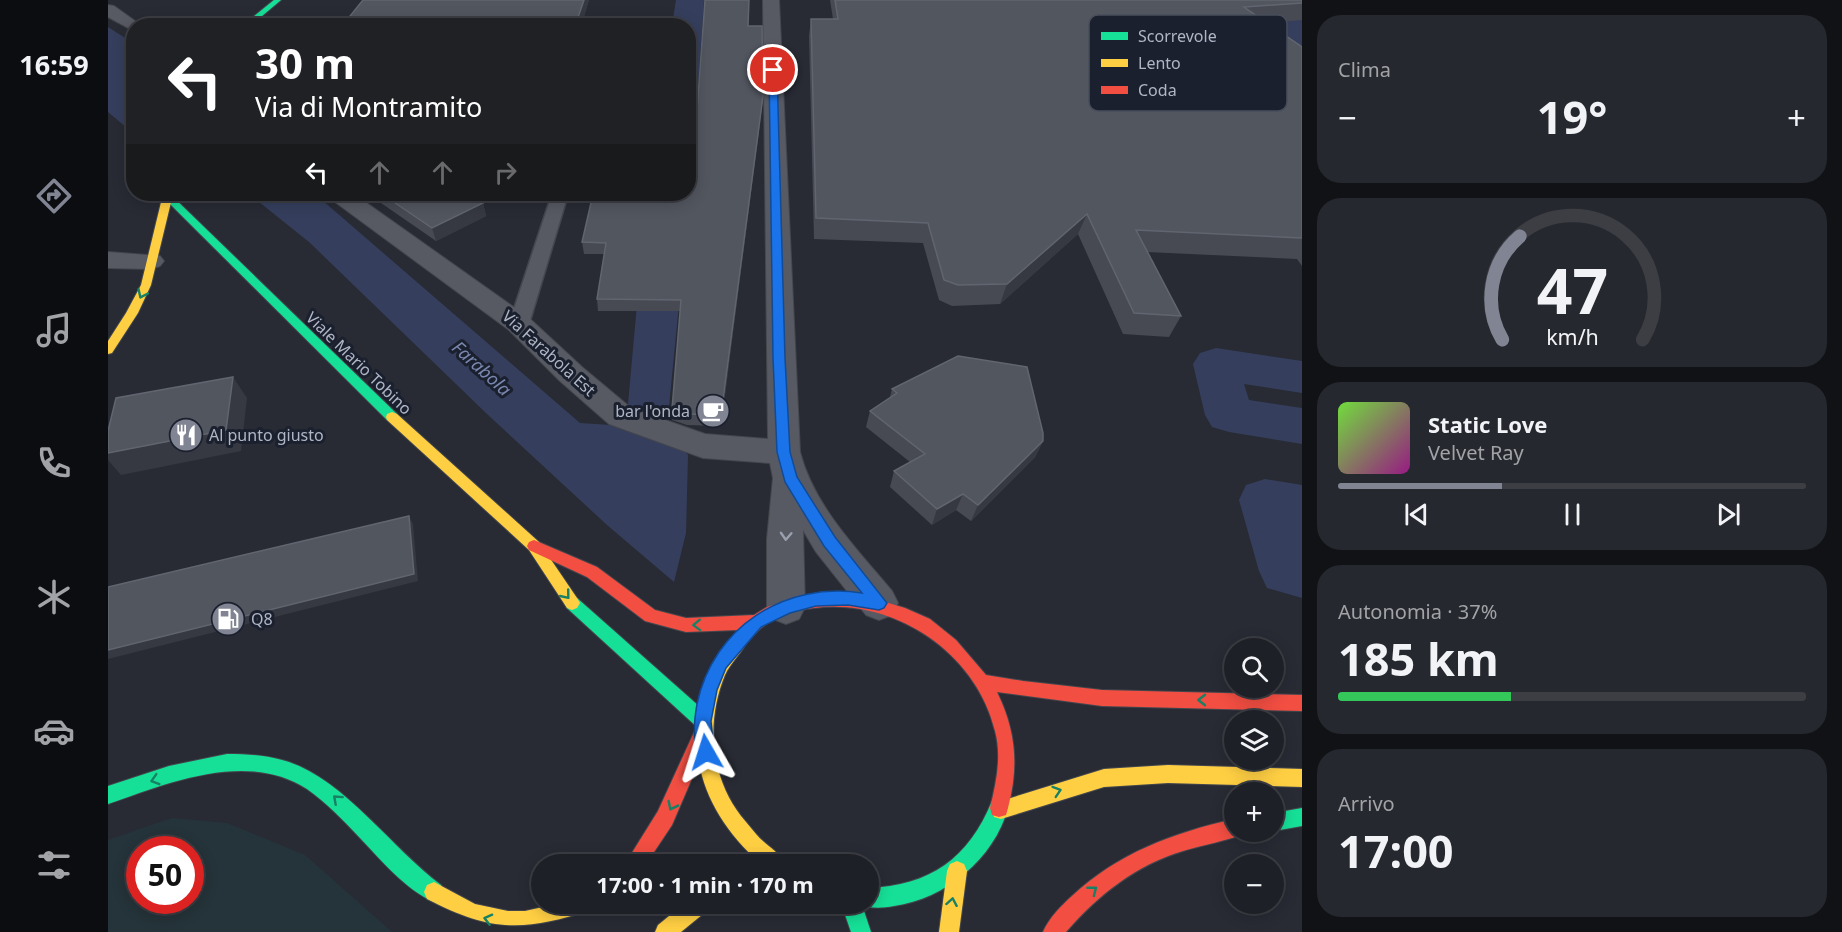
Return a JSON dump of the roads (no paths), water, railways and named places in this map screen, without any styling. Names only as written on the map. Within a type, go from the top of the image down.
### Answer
[{"type":"main road","points":[[255,18],[278,0]]},
{"type":"main road","name":"Viale Mario Tobino","points":[[108,350],[141,298],[166,201]]},
{"type":"main road","name":"Viale Mario Tobino","points":[[173,201],[376,404],[534,546],[566,597],[703,727]]},
{"type":"main road","name":"Viale Mario Tobino","points":[[534,546],[592,572],[651,616],[686,625],[756,622]]},
{"type":"main road","points":[[644,854],[654,841],[673,806],[703,727],[709,690],[720,663],[756,622],[786,607],[816,599],[848,598],[879,603],[919,620],[955,646],[984,682],[1002,722],[1008,766],[1001,810],[984,844],[957,872],[932,885],[906,894],[879,899]]},
{"type":"main road","points":[[984,682],[1031,692],[1078,698],[1302,703]]},
{"type":"main road","points":[[703,727],[708,771],[724,809],[751,845],[762,854]]},
{"type":"main road","points":[[108,795],[216,762],[244,760],[268,764],[312,779],[347,808],[379,844],[416,877],[447,901],[472,914],[494,921],[520,923],[538,922],[563,914]]},
{"type":"main road","points":[[1001,810],[1104,778],[1168,774],[1302,778]]},
{"type":"main road","points":[[1284,820],[1302,817]]},
{"type":"main road","points":[[1053,932],[1079,900],[1128,863],[1179,842],[1224,831]]},
{"type":"main road","points":[[949,932],[957,872]]},
{"type":"main road","points":[[665,932],[687,914]]},
{"type":"main road","points":[[855,914],[861,932]]},
{"type":"street","points":[[771,0],[787,465],[786,607]]},
{"type":"street","points":[[108,10],[126,21]]},
{"type":"street","name":"Via Farabola Est","points":[[349,201],[519,324],[620,416],[680,440],[787,465]]},
{"type":"street","points":[[108,260],[151,261]]},
{"type":"street","points":[[787,465],[830,542],[879,603]]},
{"type":"lane","points":[[519,324],[558,201]]},
{"type":"water","points":[[676,0],[704,0],[696,116],[696,18],[673,18]]},
{"type":"water","points":[[108,27],[126,39],[126,127],[108,112]]},
{"type":"water","name":"Farabola","points":[[258,201],[323,201],[580,423],[626,426],[646,201],[689,201],[667,427],[688,455],[686,533],[674,582],[607,525],[487,414],[309,242]]},
{"type":"waterway","points":[[1241,0],[1265,15]]},
{"type":"waterway","points":[[1254,0],[1279,15]]},
{"type":"waterway","points":[[1287,20],[1302,29]]},
{"type":"waterway","points":[[1287,29],[1302,38]]},
{"type":"waterway","points":[[1302,377],[1216,364],[1229,415],[1302,426]]},
{"type":"waterway","points":[[1302,506],[1265,500],[1287,571],[1302,574]]},
{"type":"place","name":"bar l'onda","points":[[713,411]]},
{"type":"place","name":"Al punto giusto","points":[[186,435]]},
{"type":"place","name":"Q8","points":[[228,619]]}]
